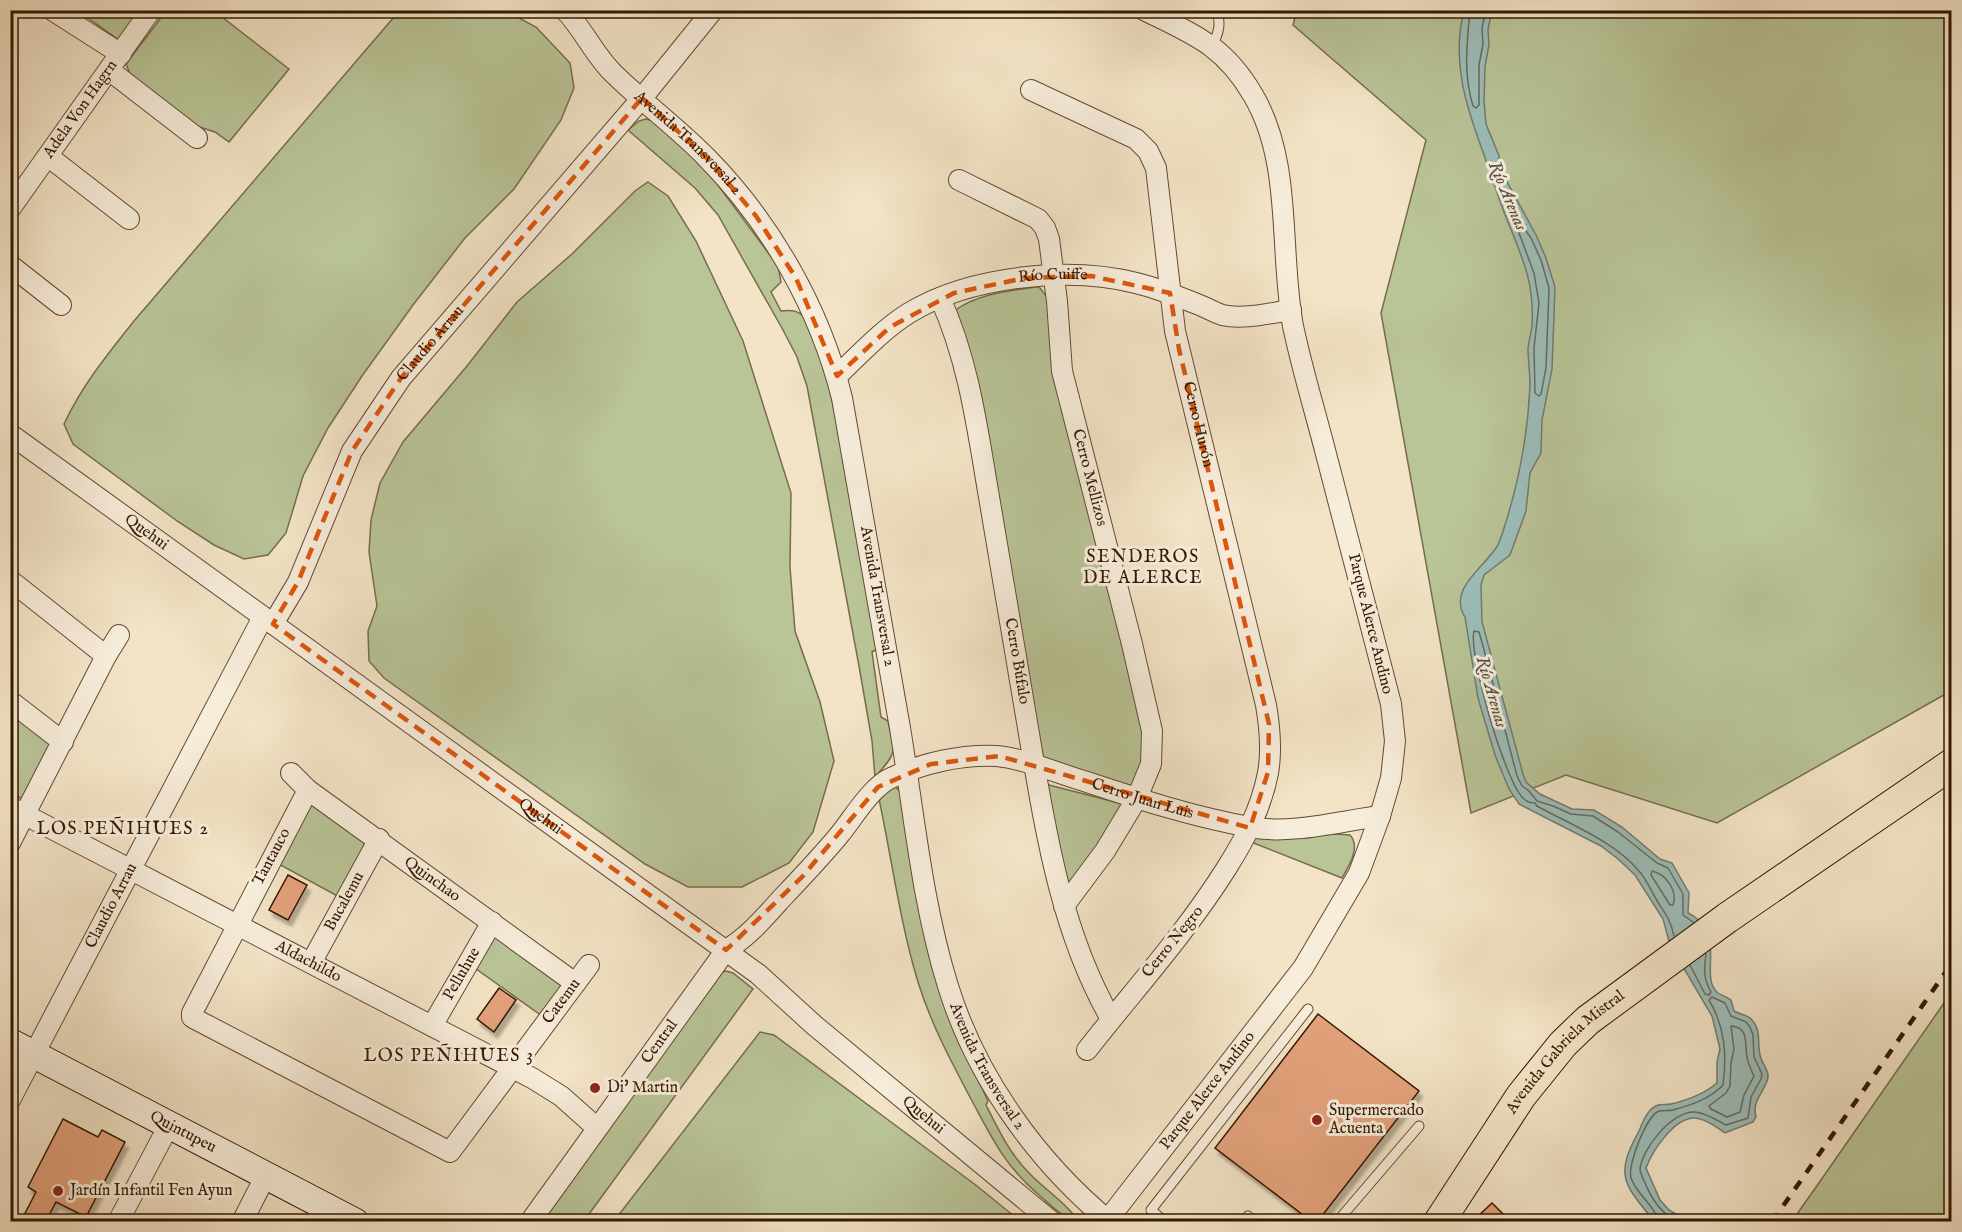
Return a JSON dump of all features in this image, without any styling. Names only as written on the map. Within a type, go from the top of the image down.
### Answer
[{"type":"main road","name":"Avenida Gabriela Mistral","points":[[1439,1221],[1521,1096],[1563,1044],[1606,1005],[1727,918],[1952,764]]},
{"type":"street","points":[[52,10],[121,54]]},
{"type":"street","name":"Adela Von Hagrn","points":[[10,209],[151,10]]},
{"type":"street","name":"Avenida Transversal 2","points":[[565,10],[607,66],[708,159],[756,216],[800,286],[819,326],[837,376],[936,938],[948,986],[966,1032],[997,1091],[1026,1133],[1057,1170],[1108,1221]]},
{"type":"street","name":"Claudio Arrau","points":[[10,1100],[131,869],[268,620],[298,582],[352,451],[401,378],[642,98],[712,10]]},
{"type":"street","name":"Parque Alerce Andino","points":[[1108,1221],[1303,968],[1359,873],[1380,816],[1395,760],[1394,721],[1291,310],[1280,185],[1267,126],[1253,94],[1235,70],[1212,46],[1198,36],[1144,10]]},
{"type":"street","points":[[109,70],[197,138]]},
{"type":"street","name":"Cerro Hurón","points":[[1031,90],[1136,139],[1148,151],[1156,168],[1170,293],[1179,349],[1269,724],[1271,739],[1268,772],[1250,828]]},
{"type":"street","points":[[49,156],[129,219]]},
{"type":"street","name":"Cerro Mellizos","points":[[959,180],[1038,219],[1049,238],[1062,371],[1152,731],[1151,764],[1137,798],[1105,851],[1064,906]]},
{"type":"street","points":[[10,265],[61,305]]},
{"type":"street","name":"Río Cuiffe","points":[[837,376],[890,327],[910,312],[940,298],[994,282],[1054,276],[1113,278],[1170,293],[1222,315],[1291,310]]},
{"type":"street","name":"Cerro Búfalo","points":[[940,298],[954,330],[972,400],[1034,765],[1057,879],[1082,962],[1111,1019]]},
{"type":"street","name":"Quehui","points":[[10,434],[758,974],[814,1025],[1052,1221]]},
{"type":"street","points":[[10,580],[106,656]]},
{"type":"street","points":[[10,843],[17,811],[63,742],[119,635]]},
{"type":"street","points":[[10,701],[63,742]]},
{"type":"street","name":"Cerro Juan Luis","points":[[907,771],[976,756],[999,756],[1137,798],[1250,828],[1299,827],[1380,816]]},
{"type":"street","name":"Central","points":[[530,1221],[726,950],[752,929],[802,877],[878,787],[889,778],[907,771]]},
{"type":"street","name":"Quinchao","points":[[291,773],[308,790],[379,839],[575,983]]},
{"type":"street","name":"Tantauco","points":[[308,790],[237,924],[192,1017],[450,1152],[513,1068]]},
{"type":"street","name":"Aldachildo","points":[[17,811],[513,1068],[561,1096],[597,1128]]},
{"type":"street","name":"Cerro Negro","points":[[1086,1050],[1203,906],[1250,828]]},
{"type":"street","name":"Bucalemu","points":[[311,963],[379,839]]},
{"type":"street","name":"Pelluhue","points":[[432,1026],[492,922]]},
{"type":"street","name":"Catemu","points":[[513,1068],[589,965]]},
{"type":"street","name":"Quintupeu","points":[[10,1042],[356,1221]]},
{"type":"street","points":[[118,1221],[170,1125]]},
{"type":"street","points":[[242,1221],[266,1175]]},
{"type":"lane","points":[[1212,46],[1220,27],[1217,10]]},
{"type":"lane","points":[[1165,1221],[1150,1210],[1308,1009]]},
{"type":"lane","points":[[1345,1221],[1342,1216],[1419,1126]]},
{"type":"highlighted area","points":[[642,98],[708,159],[756,216],[796,278],[837,376],[890,327],[954,293],[1025,278],[1091,276],[1170,293],[1179,349],[1269,724],[1268,772],[1250,828],[999,756],[931,764],[878,787],[802,877],[726,950],[273,624],[298,582],[352,451],[401,378]]},
{"type":"green space","points":[[213,10],[289,69],[229,142],[215,132],[196,126],[130,74],[126,64],[166,11]]},
{"type":"green space","points":[[400,10],[506,11],[536,27],[570,63],[574,88],[561,120],[514,189],[465,238],[413,305],[328,428],[303,476],[286,533],[268,555],[244,559],[214,545],[177,521],[73,444],[64,424],[87,383],[134,321]]},
{"type":"green space","points":[[1297,10],[1951,11],[1951,691],[1717,823],[1566,775],[1471,813],[1381,313],[1426,140],[1293,25]]},
{"type":"green space","points":[[78,11],[139,11],[119,40]]},
{"type":"green space","points":[[646,119],[654,121],[694,157],[715,181],[778,266],[781,282],[771,292],[781,311],[795,311],[802,315],[819,350],[834,408],[863,562],[877,649],[872,652],[881,717],[888,721],[893,747],[888,762],[875,777],[872,741],[859,666],[807,386],[797,357],[718,215],[695,188],[628,130],[639,121]]},
{"type":"green space","points":[[648,182],[668,196],[696,241],[743,341],[791,493],[790,567],[795,631],[820,702],[834,761],[813,832],[789,863],[742,887],[688,887],[645,864],[384,678],[369,661],[368,631],[377,606],[369,552],[371,520],[380,483],[403,442],[517,302],[572,254],[635,191]]},
{"type":"green space","points":[[1039,287],[1048,298],[1148,743],[1134,785],[1129,787],[1043,759],[954,311],[982,297]]},
{"type":"green space","points":[[10,708],[49,739],[51,750],[23,799],[11,794]]},
{"type":"green space","points":[[1045,784],[1123,804],[1070,890],[1042,786]]},
{"type":"green space","points":[[893,785],[901,792],[965,1052],[988,1101],[986,1105],[1005,1141],[1022,1166],[1077,1219],[1066,1217],[1056,1210],[1027,1184],[1008,1162],[956,1071],[935,1027],[923,998],[912,960],[879,799]]},
{"type":"green space","points":[[306,800],[368,841],[341,898],[275,862]]},
{"type":"green space","points":[[1350,835],[1354,845],[1353,856],[1342,878],[1251,842],[1252,838]]},
{"type":"green space","points":[[497,934],[562,984],[562,989],[542,1016],[472,966],[488,938]]},
{"type":"green space","points":[[726,971],[733,973],[753,989],[584,1221],[541,1222],[720,973]]},
{"type":"green space","points":[[1951,993],[1951,1221],[1792,1221],[1814,1190]]},
{"type":"green space","points":[[760,1032],[774,1035],[977,1186],[1020,1221],[614,1221]]},
{"type":"water","name":"Río Arenas","points":[[1464,11],[1492,11],[1485,66],[1486,124],[1499,156],[1499,167],[1536,235],[1555,287],[1552,369],[1542,420],[1541,453],[1530,473],[1526,511],[1510,555],[1484,575],[1481,585],[1482,622],[1523,774],[1526,782],[1540,794],[1572,809],[1594,810],[1622,827],[1660,859],[1672,863],[1689,893],[1688,913],[1700,921],[1709,938],[1710,973],[1713,987],[1718,993],[1731,1000],[1734,1011],[1748,1016],[1757,1027],[1760,1055],[1768,1074],[1767,1081],[1756,1102],[1756,1117],[1753,1122],[1725,1133],[1703,1120],[1687,1119],[1672,1129],[1653,1153],[1646,1168],[1660,1200],[1669,1210],[1687,1221],[1654,1221],[1629,1188],[1625,1169],[1631,1146],[1651,1109],[1658,1105],[1671,1104],[1690,1098],[1717,1083],[1717,1062],[1720,1049],[1712,1016],[1670,945],[1663,919],[1635,875],[1601,846],[1519,804],[1509,789],[1495,755],[1478,698],[1465,617],[1461,607],[1464,588],[1498,545],[1514,493],[1527,421],[1530,385],[1528,348],[1532,326],[1531,295],[1525,267],[1477,135],[1462,83],[1459,47]]},
{"type":"building","points":[[288,875],[307,885],[288,920],[269,910]]},
{"type":"building","points":[[499,988],[516,1000],[494,1032],[477,1019]]},
{"type":"building","name":"Supermercado Acuenta","points":[[1318,1014],[1419,1091],[1318,1221],[1311,1221],[1215,1148]]},
{"type":"building","name":"Jardín Infantil Fen Ayun","points":[[63,1119],[98,1137],[102,1130],[125,1142],[86,1217],[56,1202],[46,1221],[21,1221],[36,1192],[28,1187]]},
{"type":"building","points":[[1492,1203],[1510,1221],[1473,1221]]},
{"type":"railway","points":[[1772,1222],[1952,963]]},
{"type":"place","name":"Di' Martin","points":[[595,1088]]},
{"type":"place","name":"Supermercado Acuenta","points":[[1317,1120]]},
{"type":"place","name":"Jardín Infantil Fen Ayun","points":[[58,1191]]},
{"type":"district","name":"SENDEROS DE ALERCE","points":[[1143,567]]},
{"type":"district","name":"LOS PEÑIHUES 2","points":[[123,829]]},
{"type":"district","name":"LOS PEÑIHUES 3","points":[[449,1056]]}]
